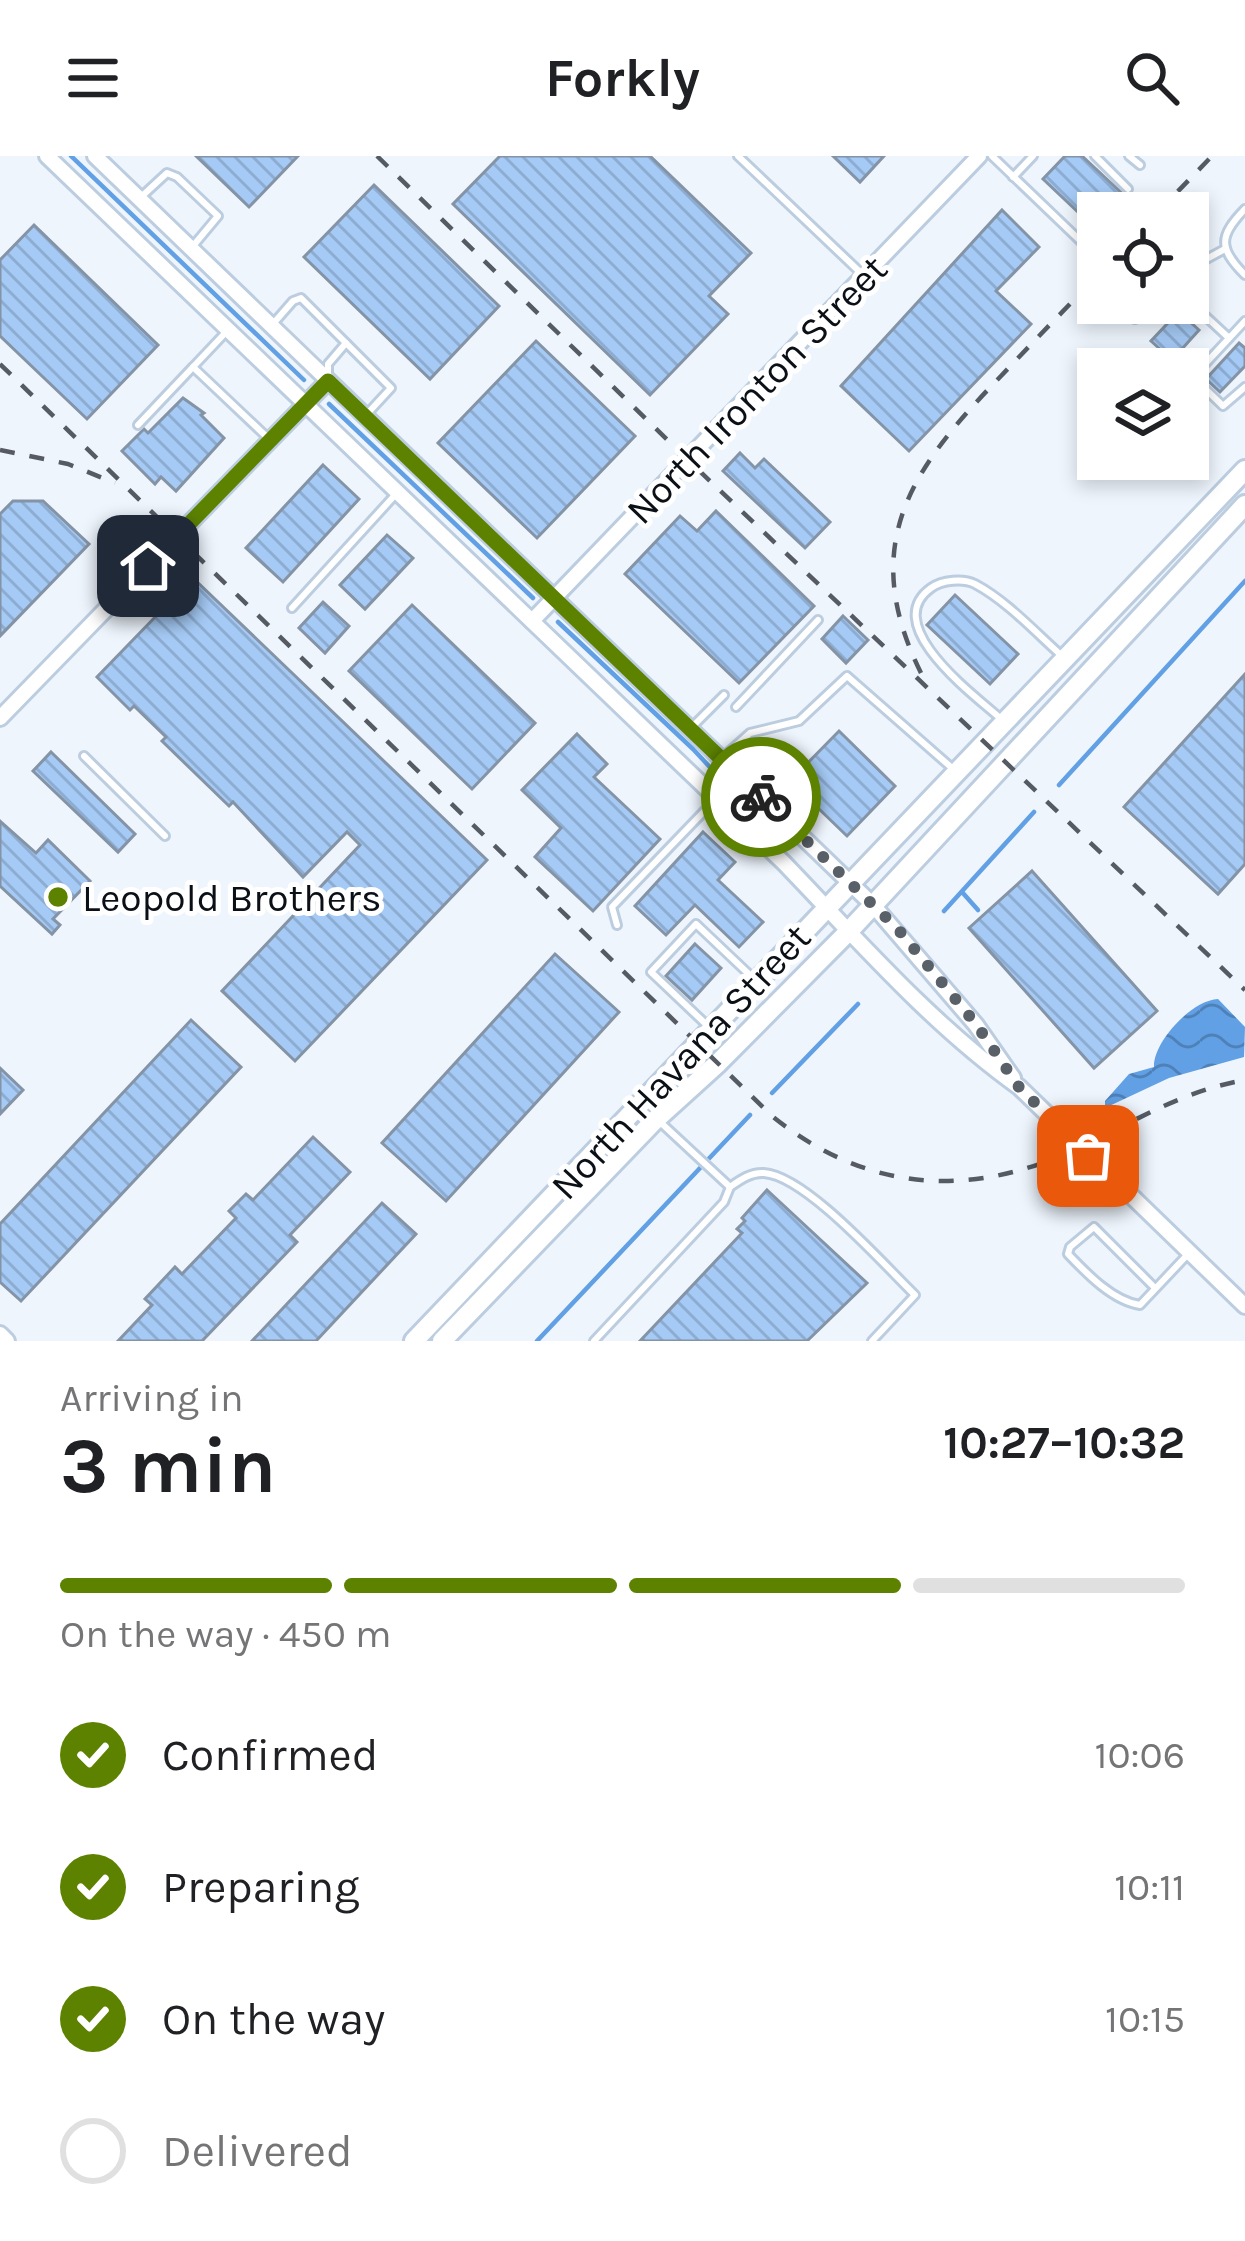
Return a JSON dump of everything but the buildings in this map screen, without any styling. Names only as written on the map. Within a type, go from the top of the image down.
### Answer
[{"type":"main road","name":"North Havana Street","points":[[414,1341],[1245,470]]},
{"type":"main road","name":"North Havana Street","points":[[442,1341],[656,1119],[849,932],[1245,505]]},
{"type":"street","points":[[47,156],[717,798],[982,1061],[1019,1087],[1245,1306]]},
{"type":"street","points":[[95,156],[873,904],[976,1024],[1019,1087]]},
{"type":"street","name":"North Ironton Street","points":[[532,621],[979,156]]},
{"type":"street","points":[[0,718],[328,381]]},
{"type":"street","points":[[0,1334],[7,1341]]},
{"type":"lane","points":[[738,156],[865,276]]},
{"type":"lane","points":[[992,156],[1077,238]]},
{"type":"lane","points":[[1013,177],[1033,156]]},
{"type":"lane","points":[[1095,156],[1128,189]]},
{"type":"lane","points":[[1129,156],[1140,165]]},
{"type":"lane","points":[[140,199],[166,173],[177,177],[218,216],[191,248]]},
{"type":"lane","points":[[1245,208],[1230,224],[1225,249],[1245,275]]},
{"type":"lane","points":[[1209,258],[1225,249]]},
{"type":"lane","points":[[271,326],[301,298],[392,388],[365,416]]},
{"type":"lane","points":[[1209,319],[1229,338]]},
{"type":"lane","points":[[1245,321],[1193,377],[1223,406],[1245,387]]},
{"type":"lane","points":[[138,425],[228,330]]},
{"type":"lane","points":[[328,381],[328,364],[346,344]]},
{"type":"lane","points":[[193,367],[270,440]]},
{"type":"lane","points":[[292,608],[398,492]]},
{"type":"lane","points":[[116,534],[148,566]]},
{"type":"lane","points":[[1004,720],[962,686],[915,626],[918,605],[929,589],[949,580],[973,582],[1065,658]]},
{"type":"lane","points":[[736,707],[818,620]]},
{"type":"lane","points":[[721,758],[750,733],[799,721],[847,676],[954,771]]},
{"type":"lane","points":[[690,729],[724,695]]},
{"type":"lane","points":[[84,756],[165,836]]},
{"type":"lane","points":[[616,925],[612,907],[717,798]]},
{"type":"lane","points":[[710,1028],[651,971],[696,924],[755,981]]},
{"type":"lane","points":[[656,1119],[730,1187]]},
{"type":"lane","points":[[594,1341],[724,1202],[730,1187],[746,1176],[766,1173],[816,1198],[915,1295],[872,1341]]},
{"type":"lane","points":[[1155,1288],[1094,1227],[1070,1247],[1068,1254],[1081,1268],[1125,1303],[1140,1305],[1189,1252]]},
{"type":"water","points":[[1218,999],[1245,1027],[1244,1057],[1169,1078],[1105,1108],[1105,1101],[1129,1074],[1154,1067],[1160,1046],[1176,1024],[1197,1007]]},
{"type":"waterway","points":[[71,156],[304,380]]},
{"type":"waterway","points":[[329,404],[533,598]]},
{"type":"waterway","points":[[1059,785],[1245,581]]},
{"type":"waterway","points":[[558,622],[693,749],[747,807]]},
{"type":"waterway","points":[[944,911],[1034,812]]},
{"type":"waterway","points":[[962,892],[978,910]]},
{"type":"waterway","points":[[772,1093],[858,1004]]},
{"type":"waterway","points":[[537,1341],[750,1115]]},
{"type":"railway","points":[[377,156],[689,461],[1245,990]]},
{"type":"railway","points":[[1177,192],[1212,156]]},
{"type":"railway","points":[[921,673],[902,627],[894,585],[895,547],[904,511],[942,443],[1077,297]]},
{"type":"railway","points":[[0,364],[772,1116],[809,1142],[884,1174],[923,1180],[1002,1175],[1083,1146],[1182,1098],[1245,1080]]},
{"type":"railway","points":[[0,450],[68,464],[115,483]]},
{"type":"way so far","points":[[761,797],[897,928],[976,1024],[1019,1087],[1088,1156]]},
{"type":"place","name":"Leopold Brothers","points":[[58,897]]},
{"type":"route","points":[[148,566],[328,381],[761,797]]}]
